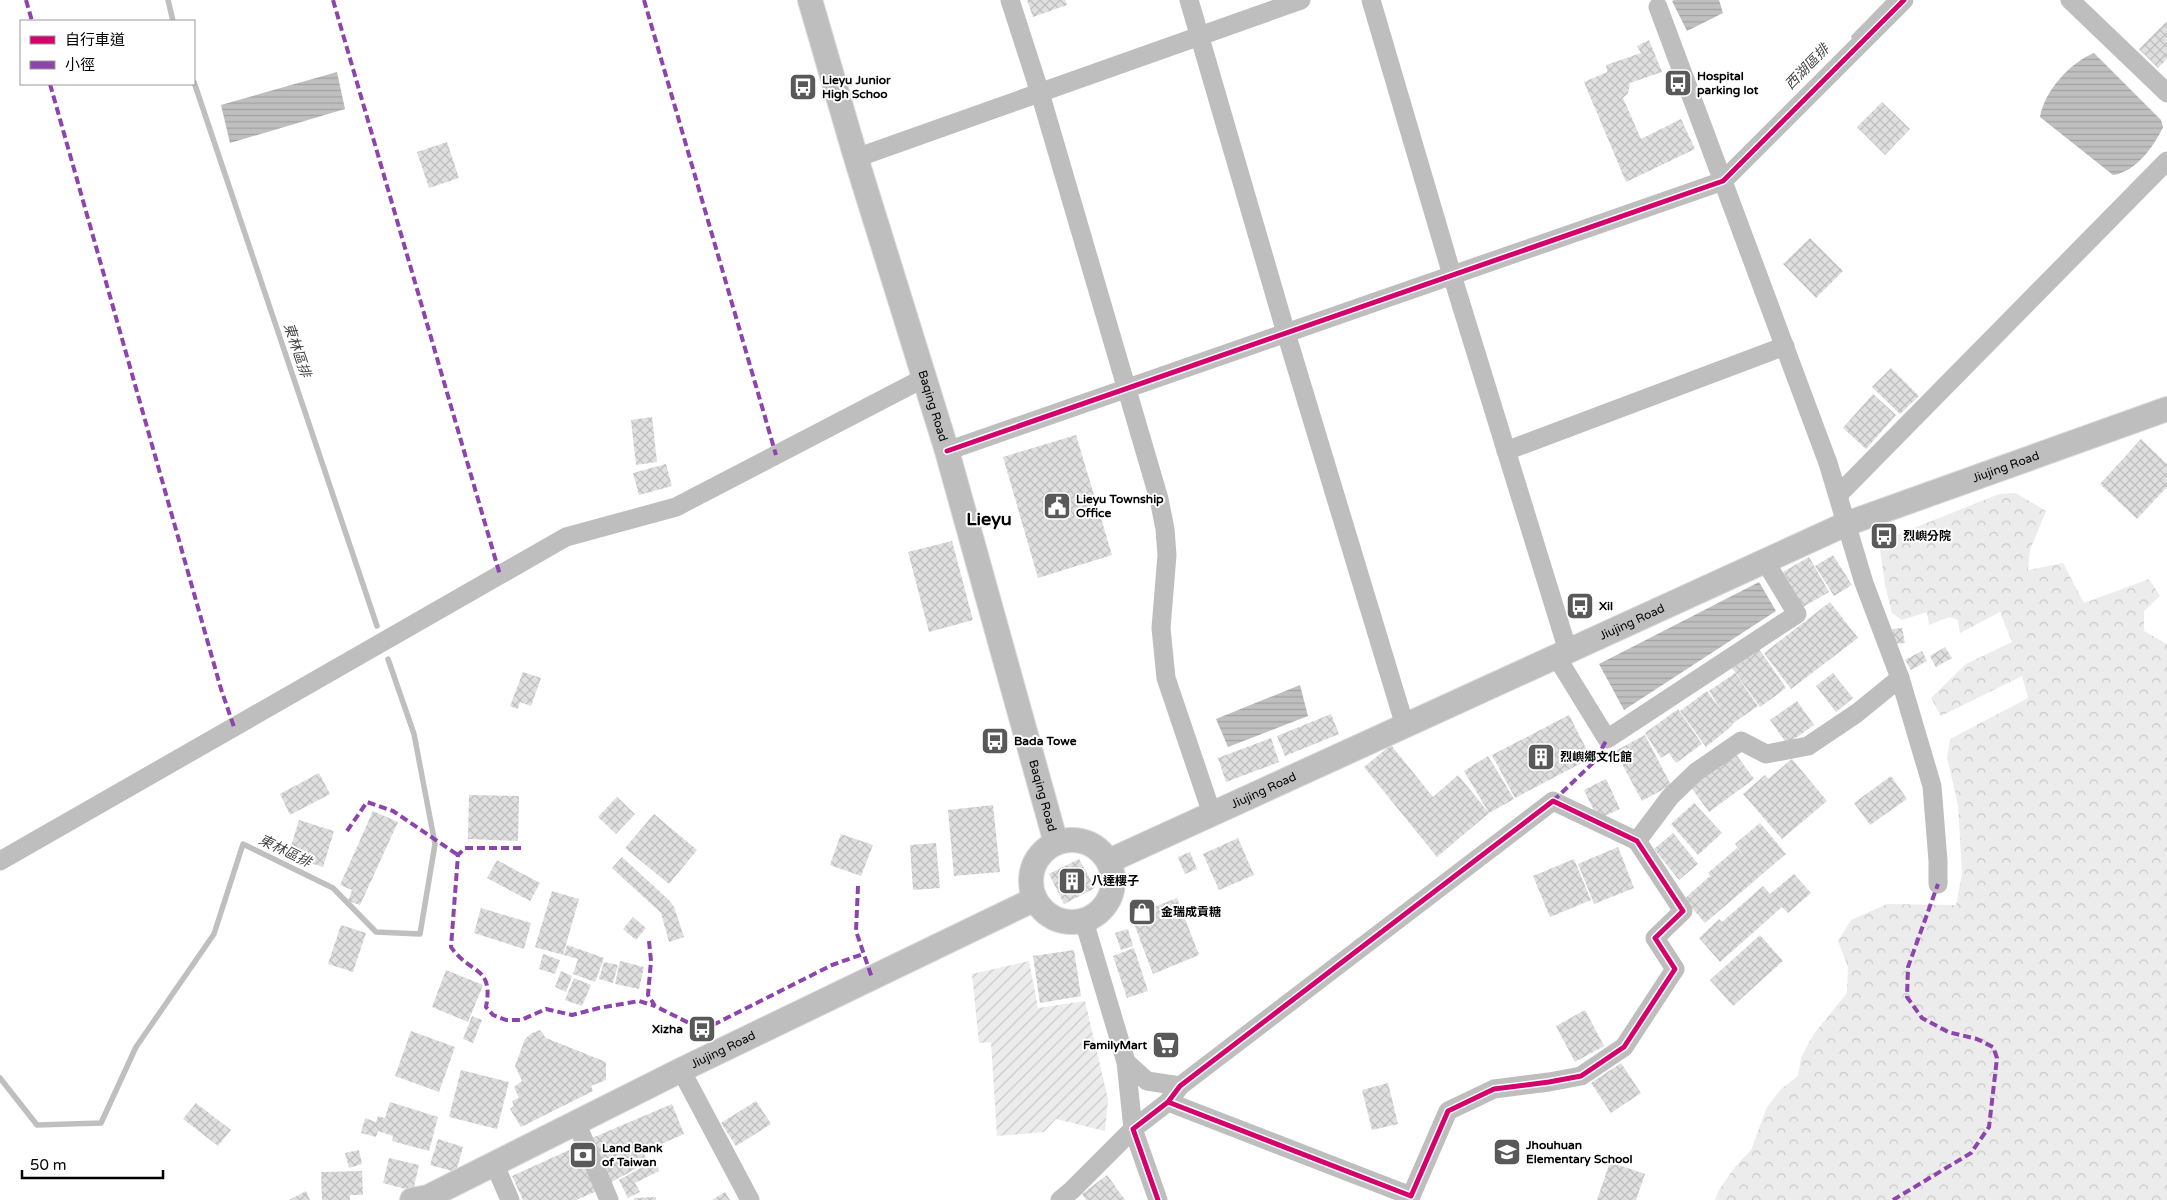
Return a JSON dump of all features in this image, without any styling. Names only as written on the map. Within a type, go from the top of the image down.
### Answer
[{"type":"main road","name":"Baqing Road","points":[[810,0],[856,158],[947,451],[1056,843]]},
{"type":"main road","name":"Jiujing Road","points":[[1109,861],[1846,524],[2167,409]]},
{"type":"main road","points":[[1080,840],[1091,844],[1101,851],[1109,861],[1113,873],[1110,897],[1099,912],[1084,921],[1072,922],[1055,918],[1041,908],[1035,899],[1031,886],[1036,860],[1044,850],[1056,843],[1080,840]]},
{"type":"main road","name":"Jiujing Road","points":[[412,1200],[428,1197],[494,1162],[681,1070],[1035,899]]},
{"type":"street","points":[[1010,0],[1040,93],[1159,499],[1165,530],[1167,555],[1160,628],[1166,678],[1212,814]]},
{"type":"street","points":[[1189,0],[1286,333],[1404,726]]},
{"type":"street","points":[[856,158],[1301,0]]},
{"type":"street","points":[[1371,0],[1506,451],[1562,654],[1607,739],[1797,614],[1766,561]]},
{"type":"street","points":[[947,451],[1723,181],[1904,0]]},
{"type":"street","points":[[2070,0],[2167,93]]},
{"type":"street","points":[[1658,7],[1828,462],[1864,583],[1900,678],[1932,786],[1938,884]]},
{"type":"street","points":[[1838,496],[2167,161]]},
{"type":"street","points":[[1506,451],[1785,346]]},
{"type":"street","points":[[0,861],[566,537],[676,507],[924,378]]},
{"type":"street","points":[[1637,841],[1670,797],[1696,772],[1741,741],[1766,754],[1808,746],[1857,713],[1900,678]]},
{"type":"street","points":[[1060,1200],[1134,1129],[1168,1102],[1180,1086],[1553,800],[1637,841],[1683,911],[1655,938],[1676,969],[1624,1048],[1581,1076],[1494,1089],[1448,1111],[1411,1196],[1168,1102]]},
{"type":"street","points":[[1084,921],[1126,1062],[1134,1129],[1158,1200]]},
{"type":"street","points":[[1126,1062],[1147,1081],[1180,1086]]},
{"type":"street","points":[[681,1070],[750,1200]]},
{"type":"street","points":[[576,1122],[609,1200]]},
{"type":"street","points":[[494,1162],[510,1200]]},
{"type":"green space","points":[[2016,493],[2046,511],[2030,550],[2028,570],[2063,563],[2084,603],[2149,579],[2160,596],[2144,611],[2144,631],[2167,644],[2167,1200],[1715,1200],[1719,1190],[1735,1167],[1751,1150],[1767,1107],[1781,1089],[1798,1076],[1801,1058],[1813,1035],[1847,993],[1848,967],[1838,941],[1851,920],[1887,904],[1956,905],[1962,873],[1958,805],[1947,757],[1950,739],[2028,698],[2022,676],[1941,716],[1931,698],[1966,664],[2012,642],[2000,612],[1960,633],[1958,620],[1949,617],[1929,625],[1927,612],[1902,620],[1892,613],[1885,585],[1879,542],[1999,494]]},
{"type":"green space","points":[[1029,961],[1038,1008],[1085,1001],[1108,1099],[1105,1131],[1056,1119],[1044,1132],[997,1136],[991,1042],[979,1043],[972,974]]},
{"type":"shaded area","points":[[1719,0],[1723,13],[1687,31],[1672,1]]},
{"type":"shaded area","points":[[2094,53],[2161,120],[2163,127],[2155,142],[2137,164],[2121,173],[2113,175],[2040,117],[2047,97],[2060,79],[2076,63]]},
{"type":"shaded area","points":[[337,72],[345,109],[230,143],[221,105]]},
{"type":"shaded area","points":[[1759,582],[1776,611],[1624,710],[1599,664]]},
{"type":"shaded area","points":[[1300,685],[1308,716],[1228,747],[1216,719]]},
{"type":"building","points":[[1027,0],[1065,0],[1067,5],[1033,17]]},
{"type":"building","points":[[2167,21],[2167,59],[2158,68],[2139,49]]},
{"type":"building","points":[[1649,40],[1662,72],[1630,83],[1628,93],[1623,98],[1641,139],[1681,119],[1695,149],[1626,182],[1584,82],[1607,72],[1606,65],[1641,53],[1637,46]]},
{"type":"building","points":[[1882,102],[1910,129],[1885,155],[1857,127]]},
{"type":"building","points":[[447,142],[459,178],[429,188],[417,152]]},
{"type":"building","points":[[1810,238],[1843,271],[1816,298],[1783,264]]},
{"type":"building","points":[[1891,368],[1919,396],[1900,414],[1872,387]]},
{"type":"building","points":[[1873,394],[1896,415],[1866,449],[1843,428]]},
{"type":"building","points":[[652,417],[657,462],[636,465],[631,420]]},
{"type":"building","name":"Lieyu Township Office","points":[[1076,435],[1112,555],[1038,578],[1003,457]]},
{"type":"building","points":[[2141,439],[2167,464],[2167,487],[2137,519],[2100,484]]},
{"type":"building","points":[[666,464],[672,486],[639,495],[633,473]]},
{"type":"building","points":[[952,541],[973,620],[929,632],[908,552]]},
{"type":"building","points":[[1833,555],[1852,585],[1834,596],[1815,566]]},
{"type":"building","points":[[1809,557],[1829,592],[1803,607],[1783,572]]},
{"type":"building","points":[[1830,602],[1858,638],[1791,689],[1764,653]]},
{"type":"building","points":[[1902,628],[1905,643],[1894,644],[1892,629]]},
{"type":"building","points":[[1945,647],[1952,658],[1936,667],[1930,656]]},
{"type":"building","points":[[1759,649],[1786,688],[1760,707],[1732,668]]},
{"type":"building","points":[[1922,651],[1927,661],[1911,670],[1905,660]]},
{"type":"building","points":[[523,672],[541,678],[531,706],[520,702],[518,709],[510,706]]},
{"type":"building","points":[[1735,673],[1758,706],[1732,724],[1706,747],[1680,711],[1707,691],[1722,711],[1709,691]]},
{"type":"building","points":[[1833,673],[1853,698],[1836,712],[1816,686]]},
{"type":"building","points":[[1797,701],[1814,725],[1787,744],[1770,720]]},
{"type":"building","points":[[1678,709],[1702,744],[1676,763],[1669,753],[1661,758],[1645,733]]},
{"type":"building","points":[[1331,714],[1339,734],[1285,756],[1277,736]]},
{"type":"building","name":"烈嶼鄉文化館","points":[[1569,715],[1591,758],[1515,798],[1492,755]]},
{"type":"building","points":[[1645,735],[1671,785],[1642,801],[1615,751]]},
{"type":"building","points":[[1271,738],[1279,762],[1226,782],[1218,758]]},
{"type":"building","points":[[1391,745],[1433,797],[1458,775],[1489,813],[1437,857],[1364,767]]},
{"type":"building","points":[[1735,753],[1754,779],[1709,812],[1690,786]]},
{"type":"building","points":[[1488,756],[1514,799],[1489,813],[1464,771]]},
{"type":"building","points":[[1792,759],[1827,801],[1782,839],[1743,794],[1765,775],[1768,779]]},
{"type":"building","points":[[319,773],[330,794],[290,815],[280,794]]},
{"type":"building","points":[[1891,776],[1907,799],[1870,825],[1854,803]]},
{"type":"building","points":[[1606,779],[1620,809],[1598,819],[1584,790]]},
{"type":"building","points":[[469,795],[519,796],[518,841],[468,839]]},
{"type":"building","points":[[617,797],[635,814],[616,834],[598,817]]},
{"type":"building","points":[[1694,803],[1722,833],[1698,855],[1671,824]]},
{"type":"building","points":[[993,805],[1000,872],[954,876],[948,810]]},
{"type":"building","points":[[373,811],[398,822],[360,905],[348,901],[352,890],[340,885]]},
{"type":"building","points":[[654,814],[697,850],[669,884],[625,848]]},
{"type":"building","points":[[299,820],[334,831],[323,867],[288,856]]},
{"type":"building","points":[[1760,823],[1786,854],[1705,923],[1684,899],[1710,876],[1708,873],[1737,848],[1745,857],[1735,844]]},
{"type":"building","points":[[1673,833],[1698,864],[1679,880],[1654,849]]},
{"type":"building","points":[[841,834],[873,845],[861,876],[830,865]]},
{"type":"building","points":[[1238,838],[1254,875],[1219,890],[1203,854]]},
{"type":"building","points":[[936,843],[940,888],[913,890],[910,845]]},
{"type":"building","points":[[1618,847],[1634,888],[1594,904],[1578,864]]},
{"type":"building","points":[[1190,852],[1197,869],[1185,874],[1178,857]]},
{"type":"building","points":[[622,857],[670,901],[674,907],[684,937],[669,942],[661,913],[612,868]]},
{"type":"building","name":"八達樓子","points":[[1079,859],[1095,888],[1064,904],[1049,874]]},
{"type":"building","points":[[1574,859],[1591,900],[1550,917],[1533,876]]},
{"type":"building","points":[[497,860],[540,883],[530,901],[487,878]]},
{"type":"building","points":[[1794,874],[1811,893],[1788,913],[1782,907],[1720,962],[1699,938],[1719,919],[1722,922],[1763,886],[1770,894]]},
{"type":"building","points":[[552,891],[579,899],[563,955],[535,947]]},
{"type":"building","points":[[1177,898],[1199,955],[1153,974],[1131,916]]},
{"type":"building","points":[[481,908],[531,923],[524,949],[474,933]]},
{"type":"building","points":[[633,917],[646,928],[636,940],[623,929]]},
{"type":"building","points":[[341,925],[366,933],[353,972],[328,964]]},
{"type":"building","points":[[1128,929],[1133,946],[1121,950],[1115,933]]},
{"type":"building","points":[[1760,935],[1783,961],[1733,1006],[1710,980]]},
{"type":"building","points":[[567,945],[604,958],[595,982],[573,974],[578,959],[564,955]]},
{"type":"building","points":[[1134,948],[1148,991],[1127,998],[1113,956]]},
{"type":"building","points":[[1074,950],[1081,996],[1040,1003],[1033,956]]},
{"type":"building","points":[[543,954],[560,960],[555,974],[539,969]]},
{"type":"building","points":[[620,961],[644,967],[639,989],[615,984]]},
{"type":"building","points":[[604,962],[618,965],[613,983],[599,979]]},
{"type":"building","points":[[446,970],[483,985],[468,1022],[432,1007]]},
{"type":"building","points":[[561,971],[572,976],[566,992],[555,987]]},
{"type":"building","points":[[574,978],[591,985],[582,1006],[565,1000]]},
{"type":"building","points":[[1585,1010],[1604,1046],[1575,1062],[1556,1026]]},
{"type":"building","points":[[472,1016],[482,1020],[473,1043],[463,1039]]},
{"type":"building","points":[[540,1030],[546,1038],[606,1062],[606,1080],[591,1086],[593,1091],[521,1127],[510,1109],[514,1106],[512,1101],[519,1098],[514,1087],[522,1081],[515,1066],[525,1039],[532,1033]]},
{"type":"building","points":[[411,1031],[455,1047],[439,1092],[395,1076]]},
{"type":"building","points":[[1621,1063],[1641,1093],[1611,1113],[1591,1083]]},
{"type":"building","points":[[461,1070],[509,1082],[497,1129],[449,1117]]},
{"type":"building","points":[[1388,1083],[1398,1124],[1372,1130],[1362,1090]]},
{"type":"building","points":[[756,1101],[771,1124],[736,1146],[721,1123]]},
{"type":"building","points":[[390,1102],[438,1117],[429,1151],[392,1141],[393,1136],[378,1131],[376,1137],[361,1133],[365,1118],[376,1122],[378,1116],[385,1118]]},
{"type":"building","points":[[196,1103],[231,1130],[218,1146],[183,1119]]},
{"type":"building","points":[[672,1104],[684,1134],[643,1152],[648,1162],[610,1183],[592,1138]]},
{"type":"building","points":[[438,1139],[463,1147],[456,1172],[430,1165]]},
{"type":"building","points":[[578,1146],[597,1191],[576,1200],[523,1200],[512,1176]]},
{"type":"building","points":[[359,1150],[362,1164],[349,1168],[345,1153]]},
{"type":"building","points":[[389,1158],[419,1165],[413,1191],[383,1183]]},
{"type":"building","points":[[655,1160],[659,1171],[635,1183],[640,1192],[628,1198],[619,1180]]},
{"type":"building","points":[[1610,1162],[1645,1174],[1636,1200],[1597,1200]]},
{"type":"building","points":[[362,1171],[363,1195],[350,1195],[350,1200],[322,1200],[321,1172]]},
{"type":"building","points":[[1107,1175],[1125,1200],[1086,1200],[1082,1194]]},
{"type":"building","points":[[306,1191],[310,1200],[289,1200]]},
{"type":"building","points":[[725,1192],[730,1200],[712,1200]]},
{"type":"building","points":[[656,1197],[656,1200],[634,1200],[634,1198]]},
{"type":"waterway","name":"東林區排","points":[[168,0],[173,20]]},
{"type":"waterway","name":"西湖區排","points":[[1854,37],[1890,0]]},
{"type":"waterway","name":"東林區排","points":[[195,85],[377,626]]},
{"type":"waterway","name":"東林區排","points":[[0,1078],[37,1125],[101,1123],[136,1047],[214,934],[243,844],[333,888],[376,932],[420,934],[435,844],[414,734],[388,659]]},
{"type":"marked path","points":[[26,0],[32,20]]},
{"type":"marked path","points":[[333,0],[500,575]]},
{"type":"marked path","points":[[644,0],[776,455]]},
{"type":"marked path","points":[[50,85],[221,689],[234,727]]},
{"type":"marked path","points":[[1553,801],[1595,761],[1607,739]]},
{"type":"marked path","points":[[347,831],[367,802],[393,811],[458,855]]},
{"type":"marked path","points":[[521,848],[465,848],[458,855],[451,947],[458,956],[483,977],[487,984],[486,1007],[493,1015],[506,1020],[521,1020],[546,1009],[572,1015],[639,1001],[655,1006]]},
{"type":"marked path","points":[[1893,1200],[1971,1153],[1989,1127],[1997,1058],[1993,1047],[1977,1039],[1948,1032],[1922,1018],[1907,997],[1908,967],[1938,884]]},
{"type":"marked path","points":[[858,886],[856,931],[872,978]]},
{"type":"marked path","points":[[649,941],[651,961],[648,995],[655,1006],[703,1030],[832,965],[863,954]]},
{"type":"cycle path","points":[[947,451],[1723,181],[1904,0]]},
{"type":"cycle path","points":[[1158,1200],[1133,1129],[1168,1102],[1180,1086],[1553,801],[1637,841],[1683,911],[1655,938],[1675,969],[1624,1047],[1581,1076],[1494,1089],[1448,1111],[1411,1196],[1168,1102]]},
{"type":"place","name":"Hospital parking lot","points":[[1678,83]]},
{"type":"place","name":"Lieyu Junior High Schoo","points":[[803,87]]},
{"type":"place","name":"Lieyu Township Office","points":[[1057,506]]},
{"type":"place","name":"烈嶼分院","points":[[1884,536]]},
{"type":"place","name":"Xil","points":[[1580,606]]},
{"type":"place","name":"Bada Towe","points":[[995,741]]},
{"type":"place","name":"烈嶼鄉文化館","points":[[1541,757]]},
{"type":"place","name":"八達樓子","points":[[1072,881]]},
{"type":"place","name":"金瑞成貢糖","points":[[1142,912]]},
{"type":"place","name":"Xizha","points":[[702,1029]]},
{"type":"place","name":"FamilyMart","points":[[1166,1045]]},
{"type":"place","name":"Jhouhuan Elementary School","points":[[1507,1152]]},
{"type":"place","name":"Land Bank of Taiwan","points":[[583,1155]]},
{"type":"district","name":"Lieyu","points":[[989,519]]}]
